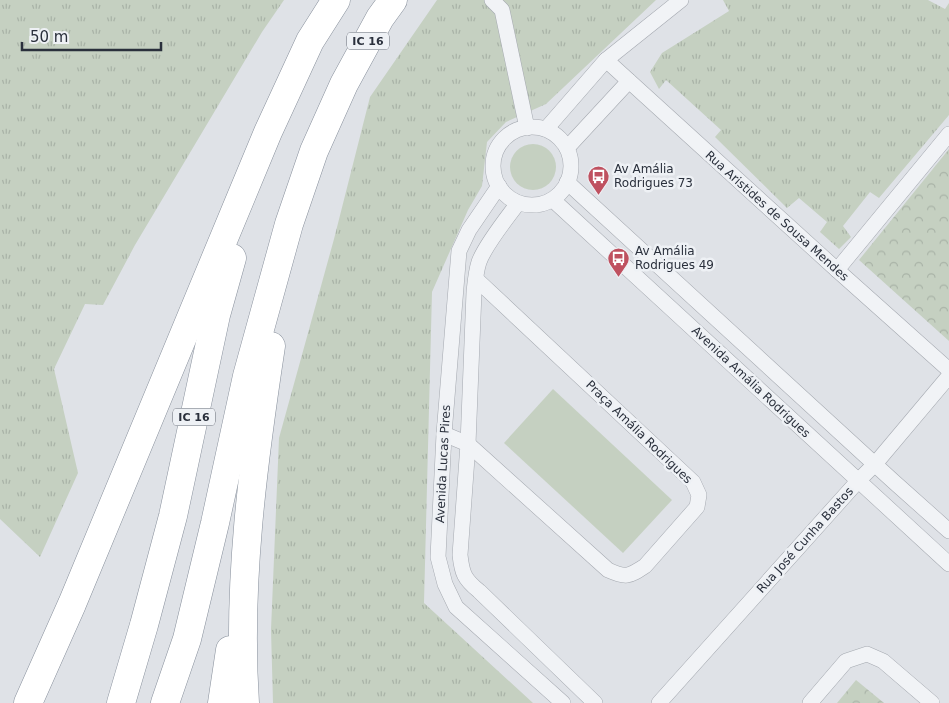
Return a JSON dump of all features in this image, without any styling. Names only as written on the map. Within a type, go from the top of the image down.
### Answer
[{"type":"highway","name":"IC 16","points":[[122,703],[173,516],[216,315],[268,132],[310,41],[336,0]]},
{"type":"highway","name":"IC 16","points":[[165,703],[187,640],[247,376],[289,224],[314,151],[344,84],[380,18],[393,0]]},
{"type":"highway","points":[[29,697],[72,604],[268,132]]},
{"type":"highway","points":[[245,703],[243,669],[245,570],[256,452],[289,224]]},
{"type":"highway","points":[[222,703],[230,647],[245,570]]},
{"type":"street","points":[[492,0],[502,10],[527,128]]},
{"type":"street","points":[[546,129],[606,60],[681,0]]},
{"type":"street","name":"Rua Aristides de Sousa Mendes","points":[[606,60],[949,370]]},
{"type":"street","points":[[567,148],[629,81]]},
{"type":"street","points":[[527,128],[546,129],[563,142],[567,148],[570,156],[570,176],[565,188],[553,200],[538,205],[518,203],[507,196],[498,186],[493,162],[497,149],[504,139],[515,132],[527,128]]},
{"type":"street","points":[[837,270],[949,134]]},
{"type":"street","name":"Avenida Amália Rodrigues","points":[[567,182],[949,531]]},
{"type":"street","name":"Avenida Lucas Pires","points":[[498,186],[469,230],[459,252],[444,434],[438,557],[445,584],[456,607],[563,703]]},
{"type":"street","name":"Avenida Amália Rodrigues","points":[[553,200],[949,564]]},
{"type":"street","name":"Avenida Lucas Pires","points":[[518,203],[480,260],[476,279],[468,444],[460,555],[462,569],[468,582],[595,703]]},
{"type":"street","name":"Praça Amália Rodrigues","points":[[444,434],[468,444],[608,570],[623,576],[634,574],[645,566],[697,507],[699,495],[693,482],[476,279]]},
{"type":"street","name":"Rua José Cunha Bastos","points":[[659,703],[875,464],[949,376]]},
{"type":"street","points":[[810,703],[846,661],[867,654],[883,661],[932,703]]},
{"type":"green space","points":[[0,0],[284,0],[262,32],[135,245],[103,305],[85,304],[54,369],[78,473],[40,557],[0,519]]},
{"type":"green space","points":[[437,0],[656,0],[546,104],[506,122],[487,142],[482,186],[468,210],[432,292],[424,603],[533,703],[273,703],[271,630],[279,438],[334,239],[370,97]]},
{"type":"green space","points":[[723,0],[928,0],[945,9],[949,3],[949,115],[879,198],[870,192],[843,226],[851,237],[839,249],[820,232],[827,222],[799,198],[787,208],[715,137],[721,130],[666,80],[659,89],[650,72],[662,53],[729,11]]},
{"type":"green space","points":[[528,144],[538,144],[552,154],[556,167],[552,180],[546,186],[538,190],[528,190],[514,180],[510,172],[510,162],[520,148]]},
{"type":"green space","points":[[949,149],[949,341],[859,260]]},
{"type":"green space","points":[[553,389],[672,500],[623,553],[504,443]]},
{"type":"green space","points":[[856,680],[884,703],[837,703]]},
{"type":"place","name":"Av Amália Rodrigues 73","points":[[598,195]]},
{"type":"place","name":"Av Amália Rodrigues 49","points":[[619,277]]}]
